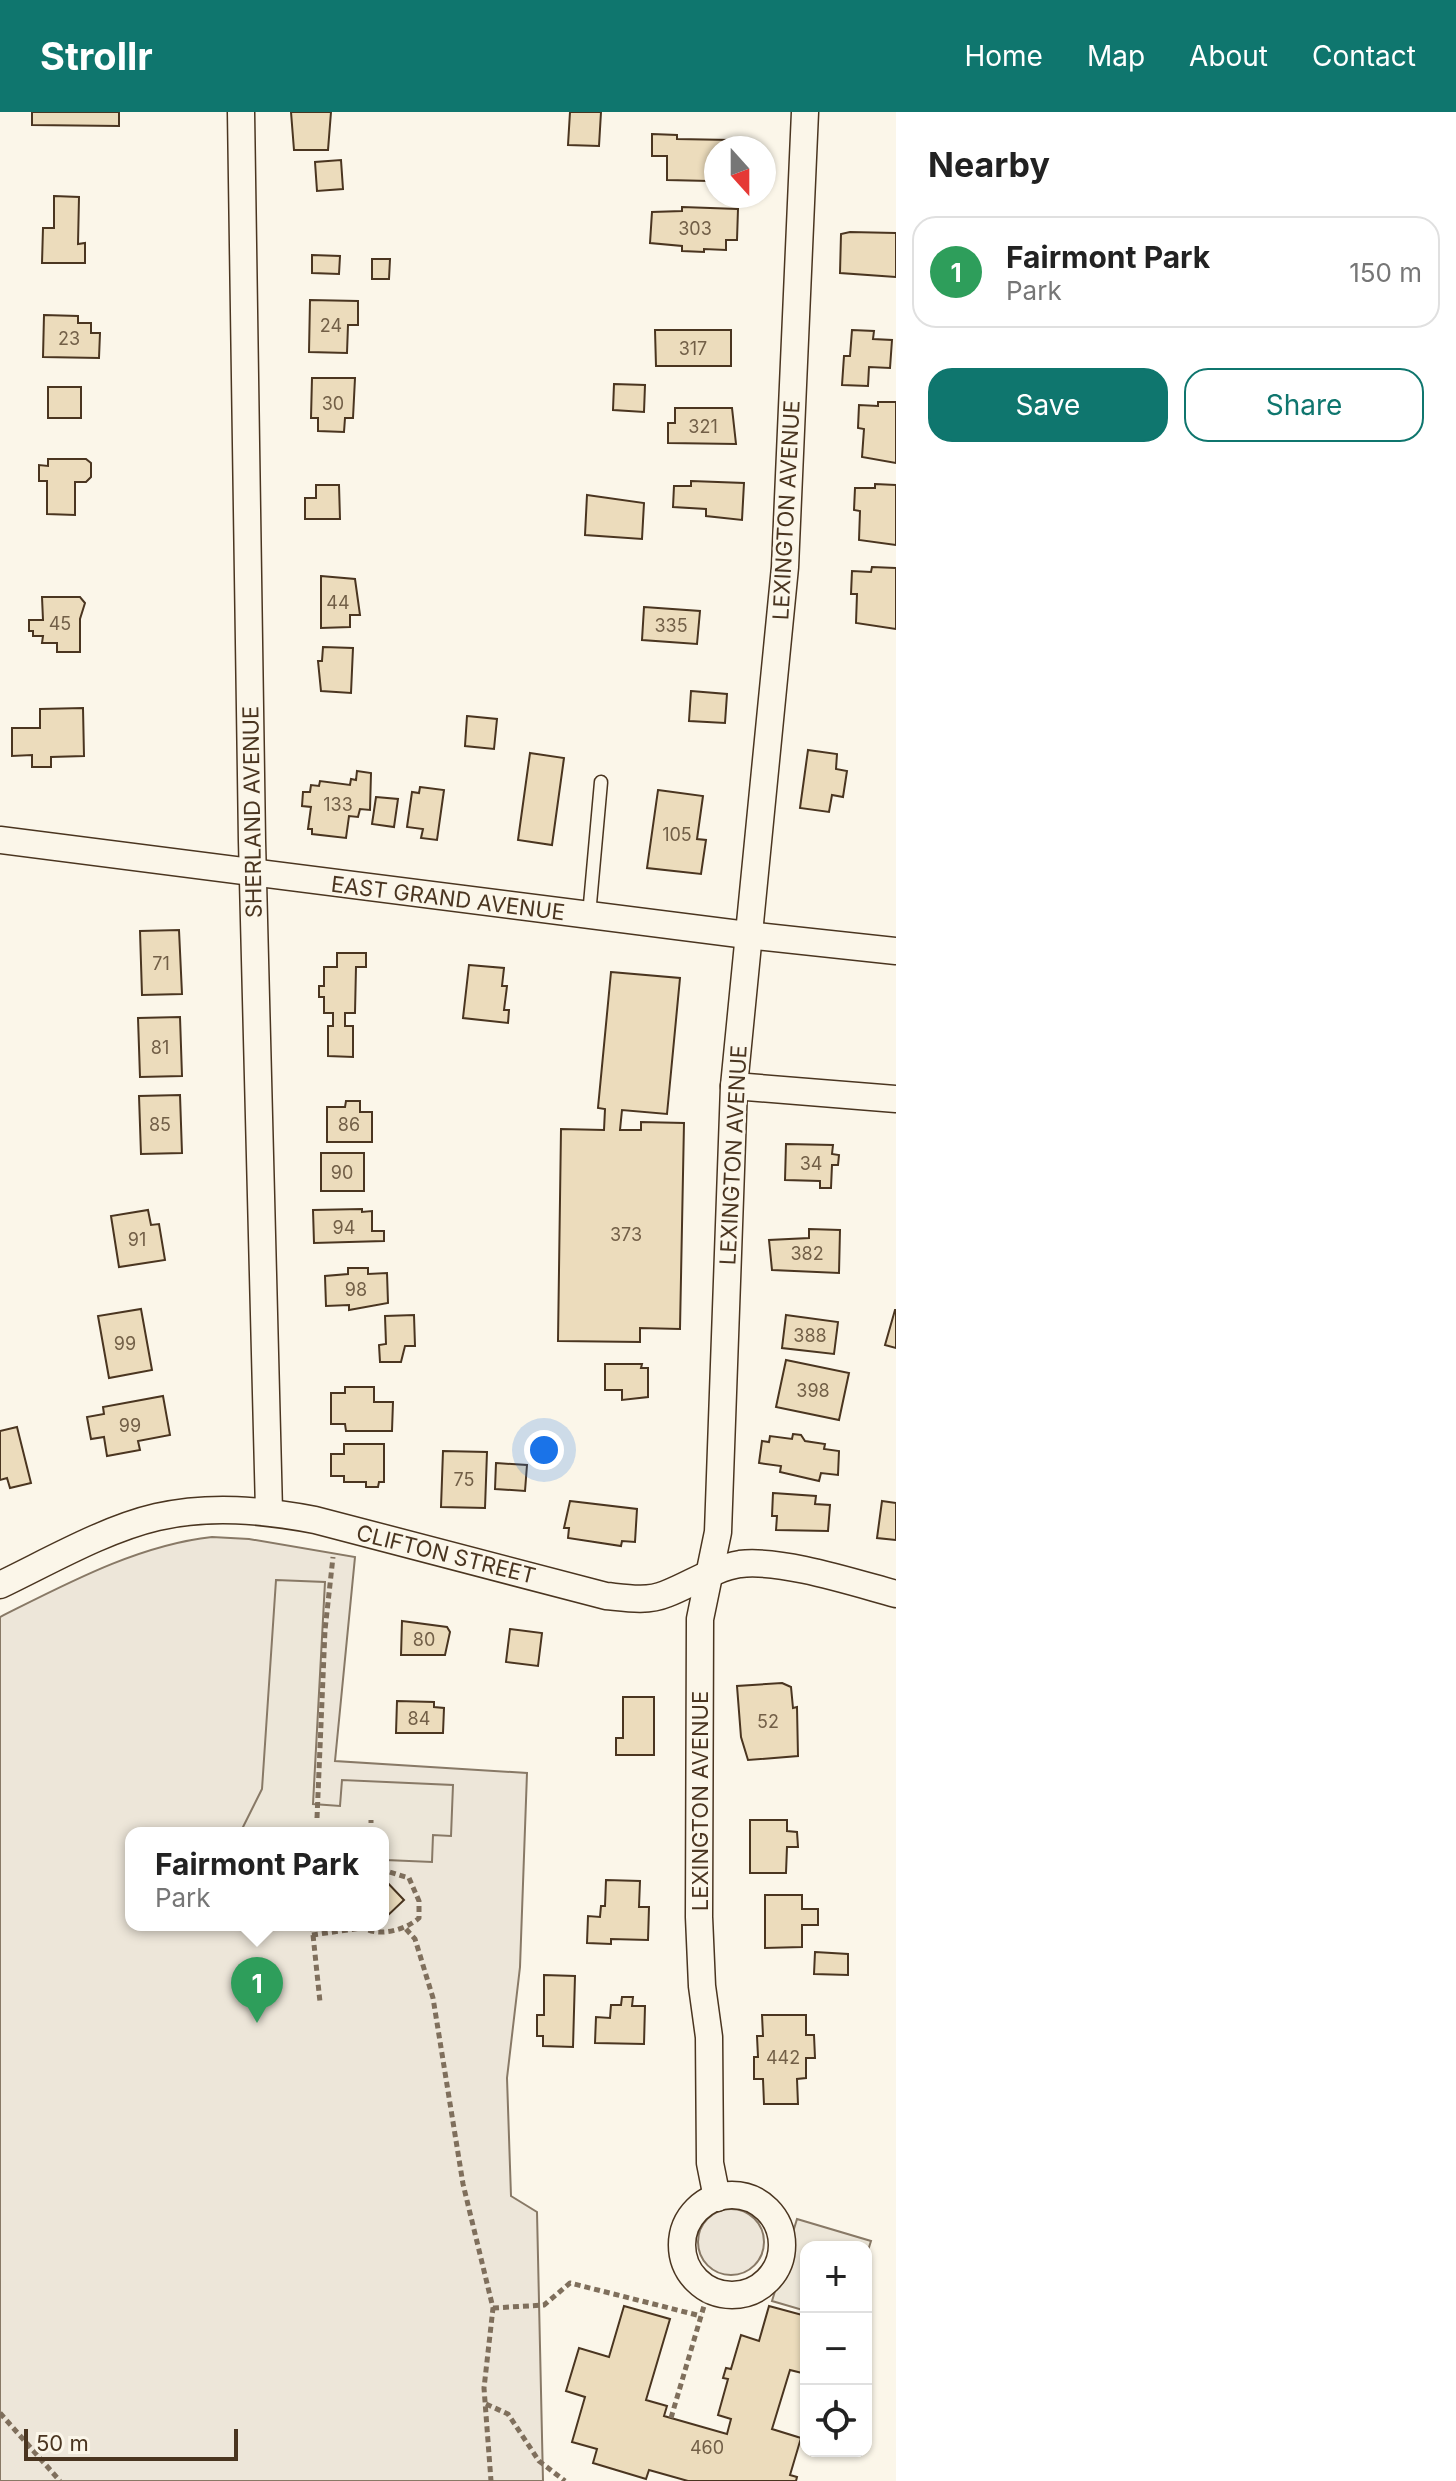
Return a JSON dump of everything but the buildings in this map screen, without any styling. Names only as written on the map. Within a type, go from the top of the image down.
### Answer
[{"type":"street","name":"SHERLAND AVENUE","points":[[241,112],[253,873],[269,1511]]},
{"type":"street","name":"LEXINGTON AVENUE","points":[[717,2198],[710,2163],[709,2037],[702,1986],[699,1917],[700,1619],[706,1576],[718,1532],[734,1086],[785,567],[805,112]]},
{"type":"street","name":"EAST GRAND AVENUE","points":[[0,840],[747,935],[896,951]]},
{"type":"street","points":[[734,1086],[896,1099]]},
{"type":"street","name":"CLIFTON STREET","points":[[0,1585],[87,1544],[156,1517],[215,1510],[269,1511],[423,1547],[606,1596],[638,1600],[665,1595],[737,1565],[754,1564],[838,1578],[896,1594]]},
{"type":"street","points":[[731,2195],[760,2204],[779,2227],[782,2242],[777,2265],[762,2285],[747,2293],[727,2294],[709,2289],[687,2269],[682,2252],[683,2235],[689,2218],[701,2206],[717,2198],[731,2195]]},
{"type":"lane","points":[[589,915],[601,782]]},
{"type":"path","points":[[317,1818],[325,1630],[333,1557]]},
{"type":"path","points":[[371,1820],[371,1827]]},
{"type":"path","points":[[389,1872],[409,1878],[419,1901],[419,1918],[406,1929],[389,1928]]},
{"type":"path","points":[[406,1929],[415,1939],[433,1998],[463,2184],[493,2308],[485,2366],[491,2481]]},
{"type":"path","points":[[312,1931],[320,2002]]},
{"type":"path","points":[[312,1935],[336,1931]]},
{"type":"path","points":[[493,2308],[544,2305],[570,2283],[701,2316]]},
{"type":"path","points":[[671,2418],[709,2289]]},
{"type":"path","points":[[485,2404],[508,2414],[539,2461],[565,2481]]},
{"type":"path","points":[[0,2413],[57,2480]]},
{"type":"shaded area","points":[[212,1537],[249,1539],[355,1557],[335,1761],[527,1773],[520,1967],[507,2078],[511,2196],[537,2212],[543,2481],[0,2481],[0,1617],[103,1568],[157,1548]]},
{"type":"shaded area","points":[[276,1580],[325,1582],[313,1804],[340,1806],[342,1780],[453,1785],[451,1836],[433,1835],[432,1862],[389,1860],[389,1827],[243,1827],[262,1789]]},
{"type":"shaded area","points":[[731,2209],[744,2212],[754,2219],[761,2229],[764,2242],[761,2255],[754,2265],[744,2272],[731,2275],[718,2272],[708,2265],[701,2255],[698,2242],[701,2229],[708,2219],[718,2212]]},
{"type":"shaded area","points":[[797,2219],[871,2241],[800,2241],[800,2309],[772,2301]]},
{"type":"place","name":"Fairmont Park","points":[[257,2023]]}]
